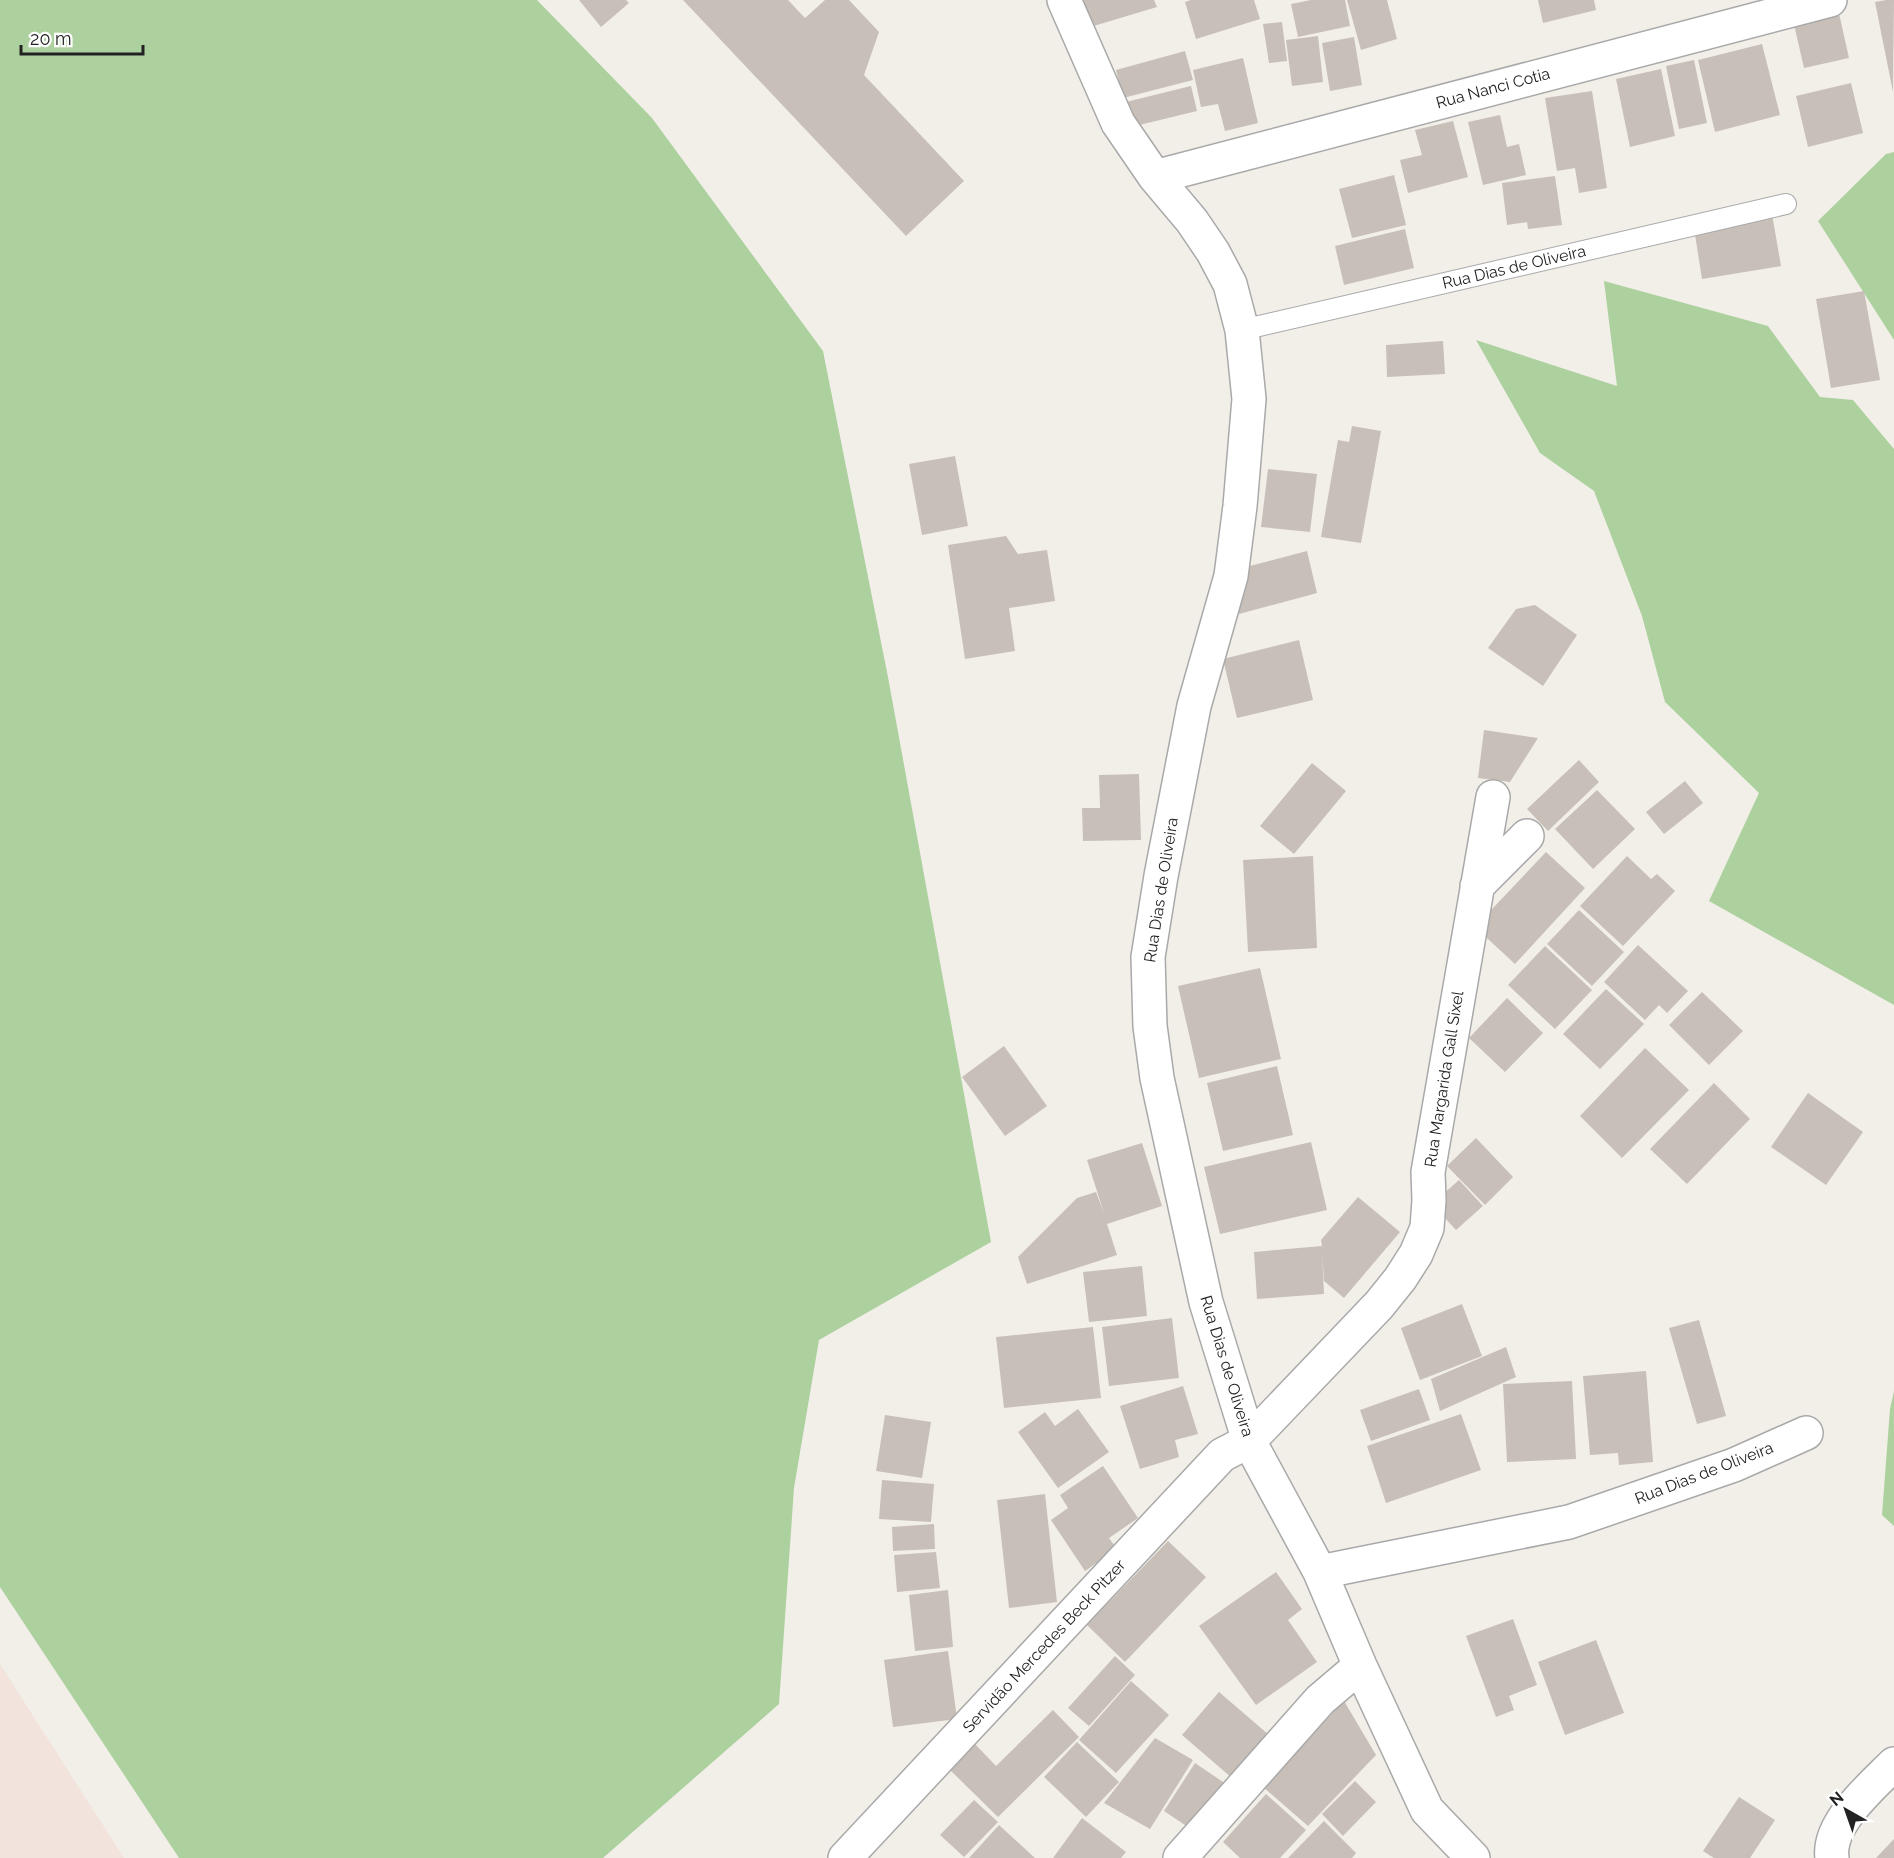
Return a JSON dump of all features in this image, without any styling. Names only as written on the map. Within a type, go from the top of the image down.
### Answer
[{"type":"street","name":"Rua Dias de Oliveira","points":[[1064,0],[1118,123],[1155,177],[1192,221],[1213,252],[1230,284],[1242,330],[1249,399],[1240,506],[1231,576],[1194,706],[1161,876],[1148,957],[1150,1026],[1160,1089],[1206,1302],[1249,1441],[1320,1572],[1360,1666],[1427,1810],[1473,1858]]},
{"type":"street","name":"Rua Nanci Cotia","points":[[1155,177],[1830,0]]},
{"type":"street","name":"Rua Margarida Gall Sixel","points":[[1249,1441],[1379,1305],[1416,1254],[1427,1228],[1428,1172],[1493,797]]},
{"type":"street","points":[[1477,886],[1527,836]]},
{"type":"street","name":"Rua Dias de Oliveira","points":[[1320,1572],[1569,1522],[1734,1465],[1806,1433]]},
{"type":"street","name":"Servidão Mercedes Beck Pitzer","points":[[844,1858],[1222,1455],[1249,1441]]},
{"type":"street","points":[[1180,1858],[1320,1700],[1360,1666]]},
{"type":"street","points":[[1832,1858],[1837,1832],[1850,1810],[1894,1764]]},
{"type":"lane","name":"Rua Dias de Oliveira","points":[[1242,330],[1786,204]]},
{"type":"shaded area","points":[[0,1664],[124,1858],[0,1858]]},
{"type":"green space","points":[[0,0],[537,0],[652,118],[823,351],[888,677],[991,1242],[819,1340],[794,1488],[779,1704],[603,1858],[179,1858],[0,1587]]},
{"type":"green space","points":[[1894,152],[1894,340],[1818,221],[1886,154]]},
{"type":"green space","points":[[1604,281],[1768,326],[1820,397],[1853,400],[1894,449],[1894,1005],[1709,901],[1759,793],[1665,702],[1642,616],[1594,491],[1540,453],[1476,340],[1617,386]]},
{"type":"green space","points":[[1894,1391],[1894,1526],[1882,1515],[1890,1409]]},
{"type":"building","points":[[579,0],[626,0],[629,3],[601,27]]},
{"type":"building","points":[[683,0],[788,0],[805,18],[825,0],[849,0],[879,32],[864,75],[964,181],[906,236]]},
{"type":"building","points":[[1079,0],[1154,0],[1157,7],[1087,28]]},
{"type":"building","points":[[1191,0],[1254,0],[1260,19],[1196,39],[1185,2]]},
{"type":"building","points":[[1311,0],[1345,0],[1350,26],[1298,37],[1291,4]]},
{"type":"building","points":[[1347,0],[1387,0],[1397,39],[1361,50]]},
{"type":"building","points":[[1538,0],[1594,0],[1596,10],[1543,23]]},
{"type":"building","points":[[1894,0],[1893,92],[1875,2]]},
{"type":"building","points":[[1838,9],[1849,58],[1804,68],[1793,20]]},
{"type":"building","points":[[1282,22],[1287,61],[1269,63],[1263,24]]},
{"type":"building","points":[[1318,36],[1323,82],[1292,86],[1286,40]]},
{"type":"building","points":[[1354,37],[1362,85],[1330,91],[1322,43]]},
{"type":"building","points":[[1762,44],[1780,115],[1715,132],[1698,60]]},
{"type":"building","points":[[1185,51],[1193,80],[1123,98],[1116,70]]},
{"type":"building","points":[[1243,58],[1258,123],[1225,131],[1218,104],[1201,107],[1193,70]]},
{"type":"building","points":[[1694,60],[1707,123],[1679,129],[1666,66]]},
{"type":"building","points":[[1661,69],[1675,136],[1630,147],[1616,79]]},
{"type":"building","points":[[1851,83],[1863,133],[1808,147],[1796,96]]},
{"type":"building","points":[[1191,86],[1197,111],[1131,127],[1126,102]]},
{"type":"building","points":[[1592,91],[1607,188],[1579,193],[1575,168],[1557,171],[1545,98]]},
{"type":"building","points":[[1500,115],[1507,147],[1519,144],[1526,175],[1483,185],[1468,122]]},
{"type":"building","points":[[1453,121],[1468,177],[1408,193],[1400,160],[1422,155],[1415,130]]},
{"type":"building","points":[[1394,175],[1406,225],[1352,238],[1339,189]]},
{"type":"building","points":[[1555,176],[1562,225],[1528,229],[1527,222],[1507,225],[1502,183]]},
{"type":"building","points":[[1772,214],[1781,266],[1702,279],[1694,228]]},
{"type":"building","points":[[1405,229],[1414,268],[1344,285],[1335,246]]},
{"type":"building","points":[[1864,291],[1880,380],[1831,388],[1816,299]]},
{"type":"building","points":[[1443,341],[1445,374],[1387,377],[1386,345]]},
{"type":"building","points":[[1352,426],[1381,431],[1361,543],[1321,537],[1338,440],[1349,442]]},
{"type":"building","points":[[955,456],[968,526],[922,535],[909,464]]},
{"type":"building","points":[[1268,469],[1317,474],[1310,532],[1261,527]]},
{"type":"building","points":[[1006,536],[1018,554],[1047,550],[1055,601],[1009,608],[1015,651],[965,659],[948,545]]},
{"type":"building","points":[[1307,551],[1317,593],[1239,614],[1242,568]]},
{"type":"building","points":[[1535,605],[1577,635],[1543,686],[1488,648],[1516,609]]},
{"type":"building","points":[[1299,640],[1313,700],[1237,718],[1223,659]]},
{"type":"building","points":[[1484,730],[1538,738],[1510,782],[1478,778]]},
{"type":"building","points":[[1579,760],[1599,782],[1548,831],[1527,809]]},
{"type":"building","points":[[1312,763],[1346,791],[1294,854],[1260,826]]},
{"type":"building","points":[[1139,774],[1141,840],[1083,841],[1082,808],[1100,808],[1099,775]]},
{"type":"building","points":[[1685,781],[1703,803],[1664,834],[1646,812]]},
{"type":"building","points":[[1597,790],[1635,829],[1593,869],[1555,829]]},
{"type":"building","points":[[1546,852],[1585,888],[1515,964],[1475,927]]},
{"type":"building","points":[[1313,856],[1317,948],[1248,952],[1243,860]]},
{"type":"building","points":[[1627,856],[1651,879],[1657,874],[1675,891],[1623,946],[1580,906]]},
{"type":"building","points":[[1579,910],[1624,952],[1592,986],[1547,944]]},
{"type":"building","points":[[1638,945],[1688,991],[1667,1013],[1659,1005],[1645,1020],[1604,982]]},
{"type":"building","points":[[1545,946],[1592,990],[1555,1029],[1508,985]]},
{"type":"building","points":[[1260,968],[1281,1059],[1199,1078],[1178,986]]},
{"type":"building","points":[[1606,989],[1644,1024],[1600,1069],[1563,1034]]},
{"type":"building","points":[[1702,992],[1743,1031],[1709,1065],[1669,1025]]},
{"type":"building","points":[[1507,998],[1543,1033],[1505,1072],[1469,1038]]},
{"type":"building","points":[[1004,1046],[1047,1106],[1005,1136],[962,1077]]},
{"type":"building","points":[[1645,1048],[1689,1090],[1622,1158],[1580,1116]]},
{"type":"building","points":[[1277,1066],[1293,1135],[1223,1151],[1207,1083]]},
{"type":"building","points":[[1714,1083],[1750,1119],[1687,1184],[1650,1149]]},
{"type":"building","points":[[1808,1093],[1863,1132],[1826,1185],[1771,1147]]},
{"type":"building","points":[[1476,1138],[1513,1177],[1485,1205],[1447,1166]]},
{"type":"building","points":[[1311,1142],[1327,1210],[1220,1234],[1204,1167]]},
{"type":"building","points":[[1142,1143],[1162,1206],[1107,1224],[1117,1255],[1027,1284],[1018,1257],[1077,1198],[1096,1192],[1104,1213],[1087,1160]]},
{"type":"building","points":[[1459,1180],[1483,1206],[1456,1230],[1432,1204]]},
{"type":"building","points":[[1358,1197],[1400,1232],[1344,1298],[1324,1281],[1322,1252],[1324,1294],[1257,1299],[1254,1252],[1322,1246],[1321,1240]]},
{"type":"building","points":[[1142,1266],[1147,1316],[1089,1322],[1083,1272]]},
{"type":"building","points":[[1462,1304],[1482,1356],[1420,1380],[1401,1328]]},
{"type":"building","points":[[1172,1318],[1179,1378],[1109,1386],[1102,1327]]},
{"type":"building","points":[[1699,1320],[1726,1416],[1697,1424],[1669,1328]]},
{"type":"building","points":[[1093,1327],[1101,1398],[1004,1408],[996,1337]]},
{"type":"building","points":[[1506,1347],[1516,1377],[1440,1411],[1431,1379]]},
{"type":"building","points":[[1646,1371],[1653,1462],[1619,1465],[1618,1453],[1590,1455],[1583,1376]]},
{"type":"building","points":[[1572,1381],[1576,1459],[1507,1462],[1503,1384]]},
{"type":"building","points":[[1183,1386],[1198,1434],[1175,1440],[1179,1457],[1140,1469],[1120,1406]]},
{"type":"building","points":[[1419,1389],[1430,1420],[1371,1441],[1360,1410]]},
{"type":"building","points":[[1078,1409],[1109,1452],[1058,1488],[1018,1432],[1045,1412],[1055,1426]]},
{"type":"building","points":[[1461,1414],[1481,1470],[1386,1503],[1367,1446]]},
{"type":"building","points":[[885,1415],[931,1422],[922,1478],[876,1471]]},
{"type":"building","points":[[1103,1466],[1138,1518],[1109,1538],[1117,1549],[1085,1571],[1051,1520],[1068,1508],[1060,1495]]},
{"type":"building","points":[[882,1480],[934,1484],[931,1522],[879,1519]]},
{"type":"building","points":[[1045,1494],[1057,1602],[1009,1608],[997,1500]]},
{"type":"building","points":[[934,1524],[935,1549],[893,1551],[892,1527]]},
{"type":"building","points":[[1168,1541],[1206,1577],[1125,1662],[1087,1625]]},
{"type":"building","points":[[936,1552],[940,1588],[897,1592],[894,1555]]},
{"type":"building","points":[[1276,1572],[1302,1609],[1288,1620],[1317,1662],[1256,1705],[1199,1626]]},
{"type":"building","points":[[948,1590],[953,1647],[915,1651],[909,1595]]},
{"type":"building","points":[[1513,1619],[1537,1685],[1509,1696],[1514,1710],[1496,1717],[1466,1636]]},
{"type":"building","points":[[1596,1640],[1624,1713],[1565,1735],[1538,1662]]},
{"type":"building","points":[[948,1651],[957,1719],[893,1727],[884,1660]]},
{"type":"building","points":[[1115,1656],[1135,1675],[1089,1726],[1068,1708]]},
{"type":"building","points":[[1131,1681],[1169,1715],[1116,1773],[1079,1740]]},
{"type":"building","points":[[1219,1692],[1276,1741],[1239,1784],[1182,1735]]},
{"type":"building","points":[[1344,1701],[1376,1755],[1308,1826],[1263,1787]]},
{"type":"building","points":[[1053,1710],[1079,1737],[998,1817],[949,1769],[975,1744],[996,1766]]},
{"type":"building","points":[[1155,1738],[1193,1760],[1150,1829],[1104,1803]]},
{"type":"building","points":[[1077,1742],[1119,1782],[1086,1817],[1044,1777]]},
{"type":"building","points":[[1195,1763],[1226,1784],[1191,1829],[1164,1811]]},
{"type":"building","points":[[1355,1781],[1376,1802],[1343,1836],[1322,1814]]},
{"type":"building","points":[[1266,1794],[1306,1830],[1280,1858],[1240,1858],[1223,1842]]},
{"type":"building","points":[[1739,1797],[1775,1820],[1750,1858],[1714,1858],[1703,1851]]},
{"type":"building","points":[[974,1800],[998,1822],[964,1857],[940,1835]]},
{"type":"building","points":[[1082,1818],[1126,1852],[1121,1858],[1053,1858]]},
{"type":"building","points":[[1324,1821],[1356,1853],[1352,1858],[1288,1858]]},
{"type":"building","points":[[999,1825],[1035,1858],[969,1858]]},
{"type":"building","points":[[1894,1839],[1894,1858],[1876,1858]]}]
